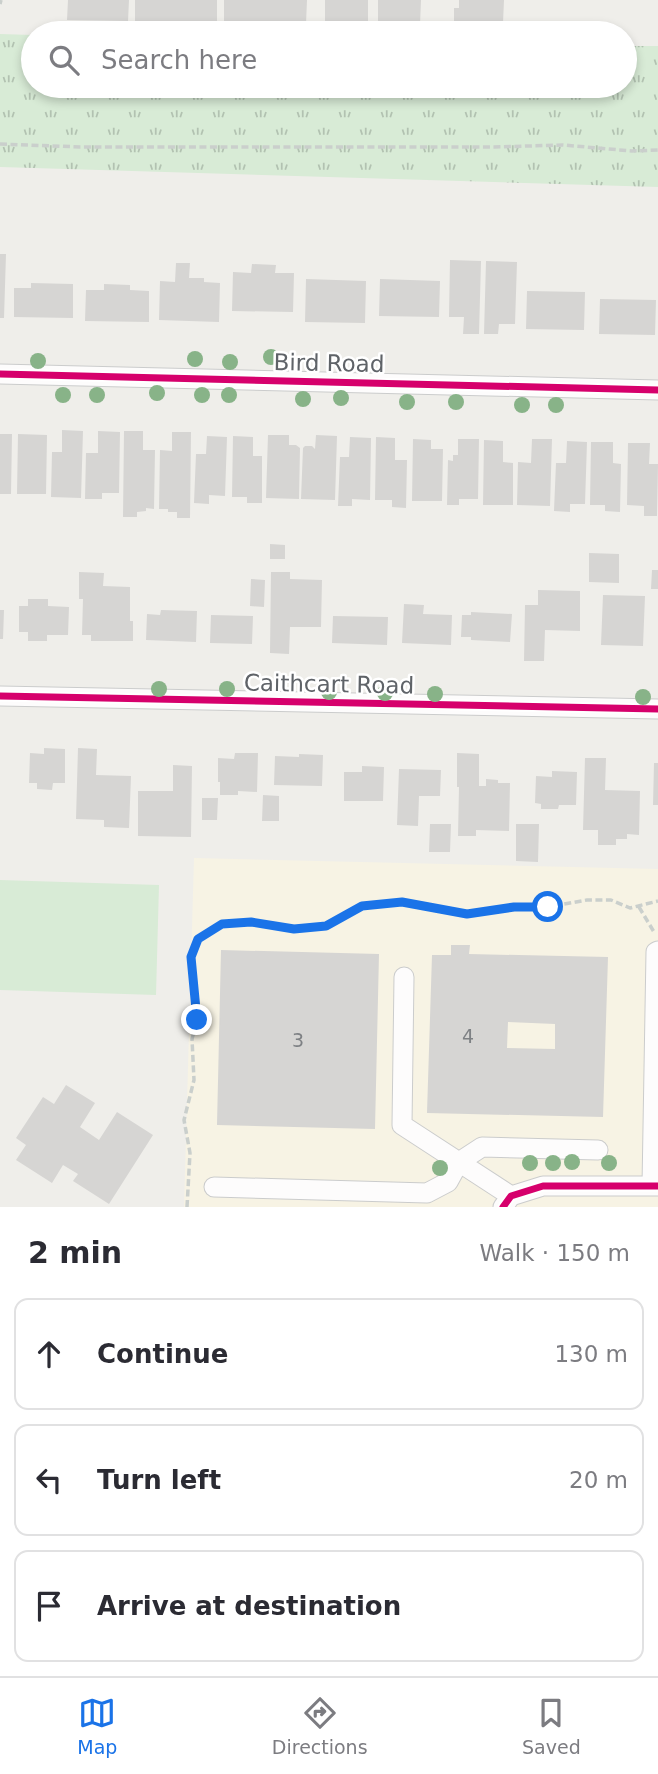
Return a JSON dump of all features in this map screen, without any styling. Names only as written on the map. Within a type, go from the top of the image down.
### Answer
[{"type":"street","name":"Bird Road","points":[[0,374],[658,390]]},
{"type":"street","name":"Caithcart Road","points":[[0,696],[658,709]]},
{"type":"street","points":[[404,977],[402,1125],[459,1162],[507,1202],[543,1186],[655,1186],[658,951]]},
{"type":"street","points":[[214,1187],[427,1193],[448,1182],[459,1162],[482,1147],[598,1150]]},
{"type":"path","points":[[0,144],[107,147],[563,145],[632,151],[658,150]]},
{"type":"path","points":[[187,1207],[190,1153],[184,1120],[194,1080],[192,1039],[197,1020],[191,957],[198,939],[222,924],[251,922],[294,929],[326,926],[362,906],[402,902],[467,914],[514,907],[548,907],[587,900],[611,900],[629,908],[658,901]]},
{"type":"path","points":[[639,907],[658,938]]},
{"type":"shaded area","points":[[194,858],[658,869],[658,1207],[184,1207]]},
{"type":"green space","points":[[0,34],[21,35],[21,98],[637,98],[637,46],[658,46],[658,187],[0,167]]},
{"type":"green space","points":[[0,880],[159,885],[156,995],[0,990]]},
{"type":"building","points":[[68,0],[129,0],[128,21],[67,20]]},
{"type":"building","points":[[135,0],[217,0],[217,21],[135,21]]},
{"type":"building","points":[[224,0],[307,0],[306,21],[224,21]]},
{"type":"building","points":[[325,0],[368,0],[368,21],[325,21]]},
{"type":"building","points":[[378,0],[421,0],[420,21],[378,21]]},
{"type":"building","points":[[459,0],[504,0],[503,21],[454,21],[454,8],[459,8]]},
{"type":"building","points":[[0,254],[6,254],[4,318],[0,318]]},
{"type":"building","points":[[450,260],[481,261],[479,334],[463,334],[464,317],[449,317]]},
{"type":"building","points":[[486,261],[517,262],[515,324],[499,324],[498,334],[484,334]]},
{"type":"building","points":[[176,263],[190,263],[189,278],[204,278],[204,282],[220,283],[219,322],[159,320],[160,281],[175,282]]},
{"type":"building","points":[[252,264],[276,265],[275,273],[294,273],[293,312],[232,311],[233,272],[251,273]]},
{"type":"building","points":[[306,279],[366,281],[365,323],[305,322]]},
{"type":"building","points":[[380,279],[440,281],[439,317],[379,316]]},
{"type":"building","points":[[31,283],[73,284],[73,318],[14,317],[14,288],[31,288]]},
{"type":"building","points":[[104,284],[130,285],[130,290],[149,291],[149,322],[85,321],[86,290],[104,290]]},
{"type":"building","points":[[527,291],[585,292],[584,330],[526,329]]},
{"type":"building","points":[[600,299],[656,300],[655,335],[599,334]]},
{"type":"building","points":[[62,430],[83,431],[81,498],[51,497],[52,452],[62,452]]},
{"type":"building","points":[[98,431],[120,432],[119,493],[102,493],[102,499],[85,499],[86,453],[98,453]]},
{"type":"building","points":[[124,431],[143,431],[143,450],[155,450],[154,509],[146,508],[146,511],[137,512],[137,517],[123,517]]},
{"type":"building","points":[[172,432],[191,432],[190,518],[177,518],[177,512],[159,509],[160,450],[172,451]]},
{"type":"building","points":[[0,434],[12,434],[11,494],[0,494]]},
{"type":"building","points":[[18,434],[47,435],[46,494],[17,494]]},
{"type":"building","points":[[268,435],[289,435],[289,445],[300,448],[299,499],[266,498]]},
{"type":"building","points":[[316,435],[337,436],[335,500],[301,499],[303,448],[312,446],[315,449]]},
{"type":"building","points":[[207,436],[227,437],[225,496],[209,495],[209,504],[194,503],[196,454],[206,454]]},
{"type":"building","points":[[233,436],[253,437],[253,456],[262,456],[262,503],[247,503],[247,497],[232,497]]},
{"type":"building","points":[[350,437],[371,438],[370,500],[352,499],[352,506],[338,506],[340,457],[349,457]]},
{"type":"building","points":[[376,437],[395,438],[395,460],[407,460],[406,508],[392,507],[392,500],[375,500]]},
{"type":"building","points":[[413,439],[431,440],[431,449],[443,449],[442,501],[412,501]]},
{"type":"building","points":[[458,439],[479,439],[478,499],[459,499],[459,505],[447,505],[448,460],[453,461],[453,455],[458,455]]},
{"type":"building","points":[[532,439],[552,439],[550,506],[517,505],[518,462],[531,463]]},
{"type":"building","points":[[484,440],[503,441],[503,462],[513,463],[513,505],[483,505]]},
{"type":"building","points":[[567,441],[587,442],[585,504],[570,504],[570,512],[554,511],[556,463],[566,463]]},
{"type":"building","points":[[591,442],[613,442],[613,463],[621,464],[620,512],[605,511],[605,505],[590,505]]},
{"type":"building","points":[[628,443],[650,443],[649,464],[658,464],[657,516],[644,516],[644,506],[627,505]]},
{"type":"building","points":[[270,544],[285,545],[285,559],[270,559]]},
{"type":"building","points":[[589,553],[619,554],[619,583],[589,582]]},
{"type":"building","points":[[652,570],[658,570],[658,589],[651,589]]},
{"type":"building","points":[[79,572],[104,573],[103,586],[130,587],[133,641],[91,641],[91,635],[82,635],[83,599],[79,599]]},
{"type":"building","points":[[271,572],[290,572],[290,579],[322,580],[321,627],[290,627],[289,654],[270,653]]},
{"type":"building","points":[[251,579],[265,580],[264,607],[250,606]]},
{"type":"building","points":[[538,590],[580,591],[580,631],[545,630],[544,661],[524,661],[525,605],[538,605]]},
{"type":"building","points":[[603,595],[645,596],[643,646],[601,645]]},
{"type":"building","points":[[28,599],[48,599],[48,606],[69,607],[68,635],[47,635],[47,641],[28,641],[28,632],[19,632],[19,606],[28,606]]},
{"type":"building","points":[[404,604],[424,605],[423,614],[452,615],[451,645],[402,643]]},
{"type":"building","points":[[0,610],[4,610],[3,639],[0,639]]},
{"type":"building","points":[[161,610],[197,611],[196,642],[146,640],[147,614],[160,615]]},
{"type":"building","points":[[471,612],[512,614],[510,642],[461,637],[462,615],[471,615]]},
{"type":"building","points":[[211,615],[253,616],[252,644],[210,643]]},
{"type":"building","points":[[333,616],[388,617],[387,645],[332,643]]},
{"type":"building","points":[[44,748],[65,749],[65,783],[53,783],[52,790],[37,789],[37,783],[29,783],[30,753],[44,754]]},
{"type":"building","points":[[78,748],[97,749],[96,775],[131,776],[129,828],[104,827],[104,820],[76,819]]},
{"type":"building","points":[[235,753],[258,753],[257,792],[238,791],[238,795],[220,795],[218,758],[234,759]]},
{"type":"building","points":[[457,753],[479,754],[479,786],[486,786],[486,779],[510,783],[509,831],[476,830],[476,836],[458,836]]},
{"type":"building","points":[[299,754],[323,755],[322,786],[274,785],[275,756],[299,757]]},
{"type":"building","points":[[585,758],[606,758],[605,790],[640,791],[639,835],[627,834],[627,839],[616,839],[616,845],[598,845],[598,830],[583,830]]},
{"type":"building","points":[[654,763],[658,763],[658,805],[653,805]]},
{"type":"building","points":[[173,765],[192,766],[191,837],[138,836],[138,791],[173,791]]},
{"type":"building","points":[[362,766],[384,767],[383,801],[344,801],[344,772],[362,772]]},
{"type":"building","points":[[399,769],[441,770],[440,796],[419,796],[418,826],[397,825]]},
{"type":"building","points":[[552,771],[577,772],[576,805],[541,809],[541,804],[535,803],[536,776],[552,777]]},
{"type":"building","points":[[263,795],[279,796],[279,821],[262,821]]},
{"type":"building","points":[[202,798],[218,798],[217,820],[202,820]]},
{"type":"building","points":[[430,824],[451,824],[450,852],[429,852]]},
{"type":"building","points":[[516,824],[539,824],[538,862],[516,861]]},
{"type":"building","points":[[451,945],[470,945],[469,954],[608,957],[603,1117],[427,1113],[432,955],[451,955]],"holes":[[[508,1022],[555,1024],[555,1049],[507,1048]]]},
{"type":"building","points":[[221,950],[379,954],[375,1129],[217,1125]]},
{"type":"building","points":[[66,1085],[95,1103],[80,1127],[99,1140],[117,1112],[153,1135],[109,1204],[73,1181],[78,1174],[63,1165],[52,1183],[16,1160],[26,1145],[16,1138],[43,1097],[54,1104]]},
{"type":"cycle path","points":[[0,374],[658,390]]},
{"type":"cycle path","points":[[0,696],[658,709]]},
{"type":"cycle path","points":[[503,1207],[511,1196],[543,1186],[658,1186]]},
{"type":"route","points":[[197,1020],[191,957],[198,939],[222,924],[251,922],[294,929],[326,926],[362,906],[402,902],[467,914],[514,907],[548,907]]}]
